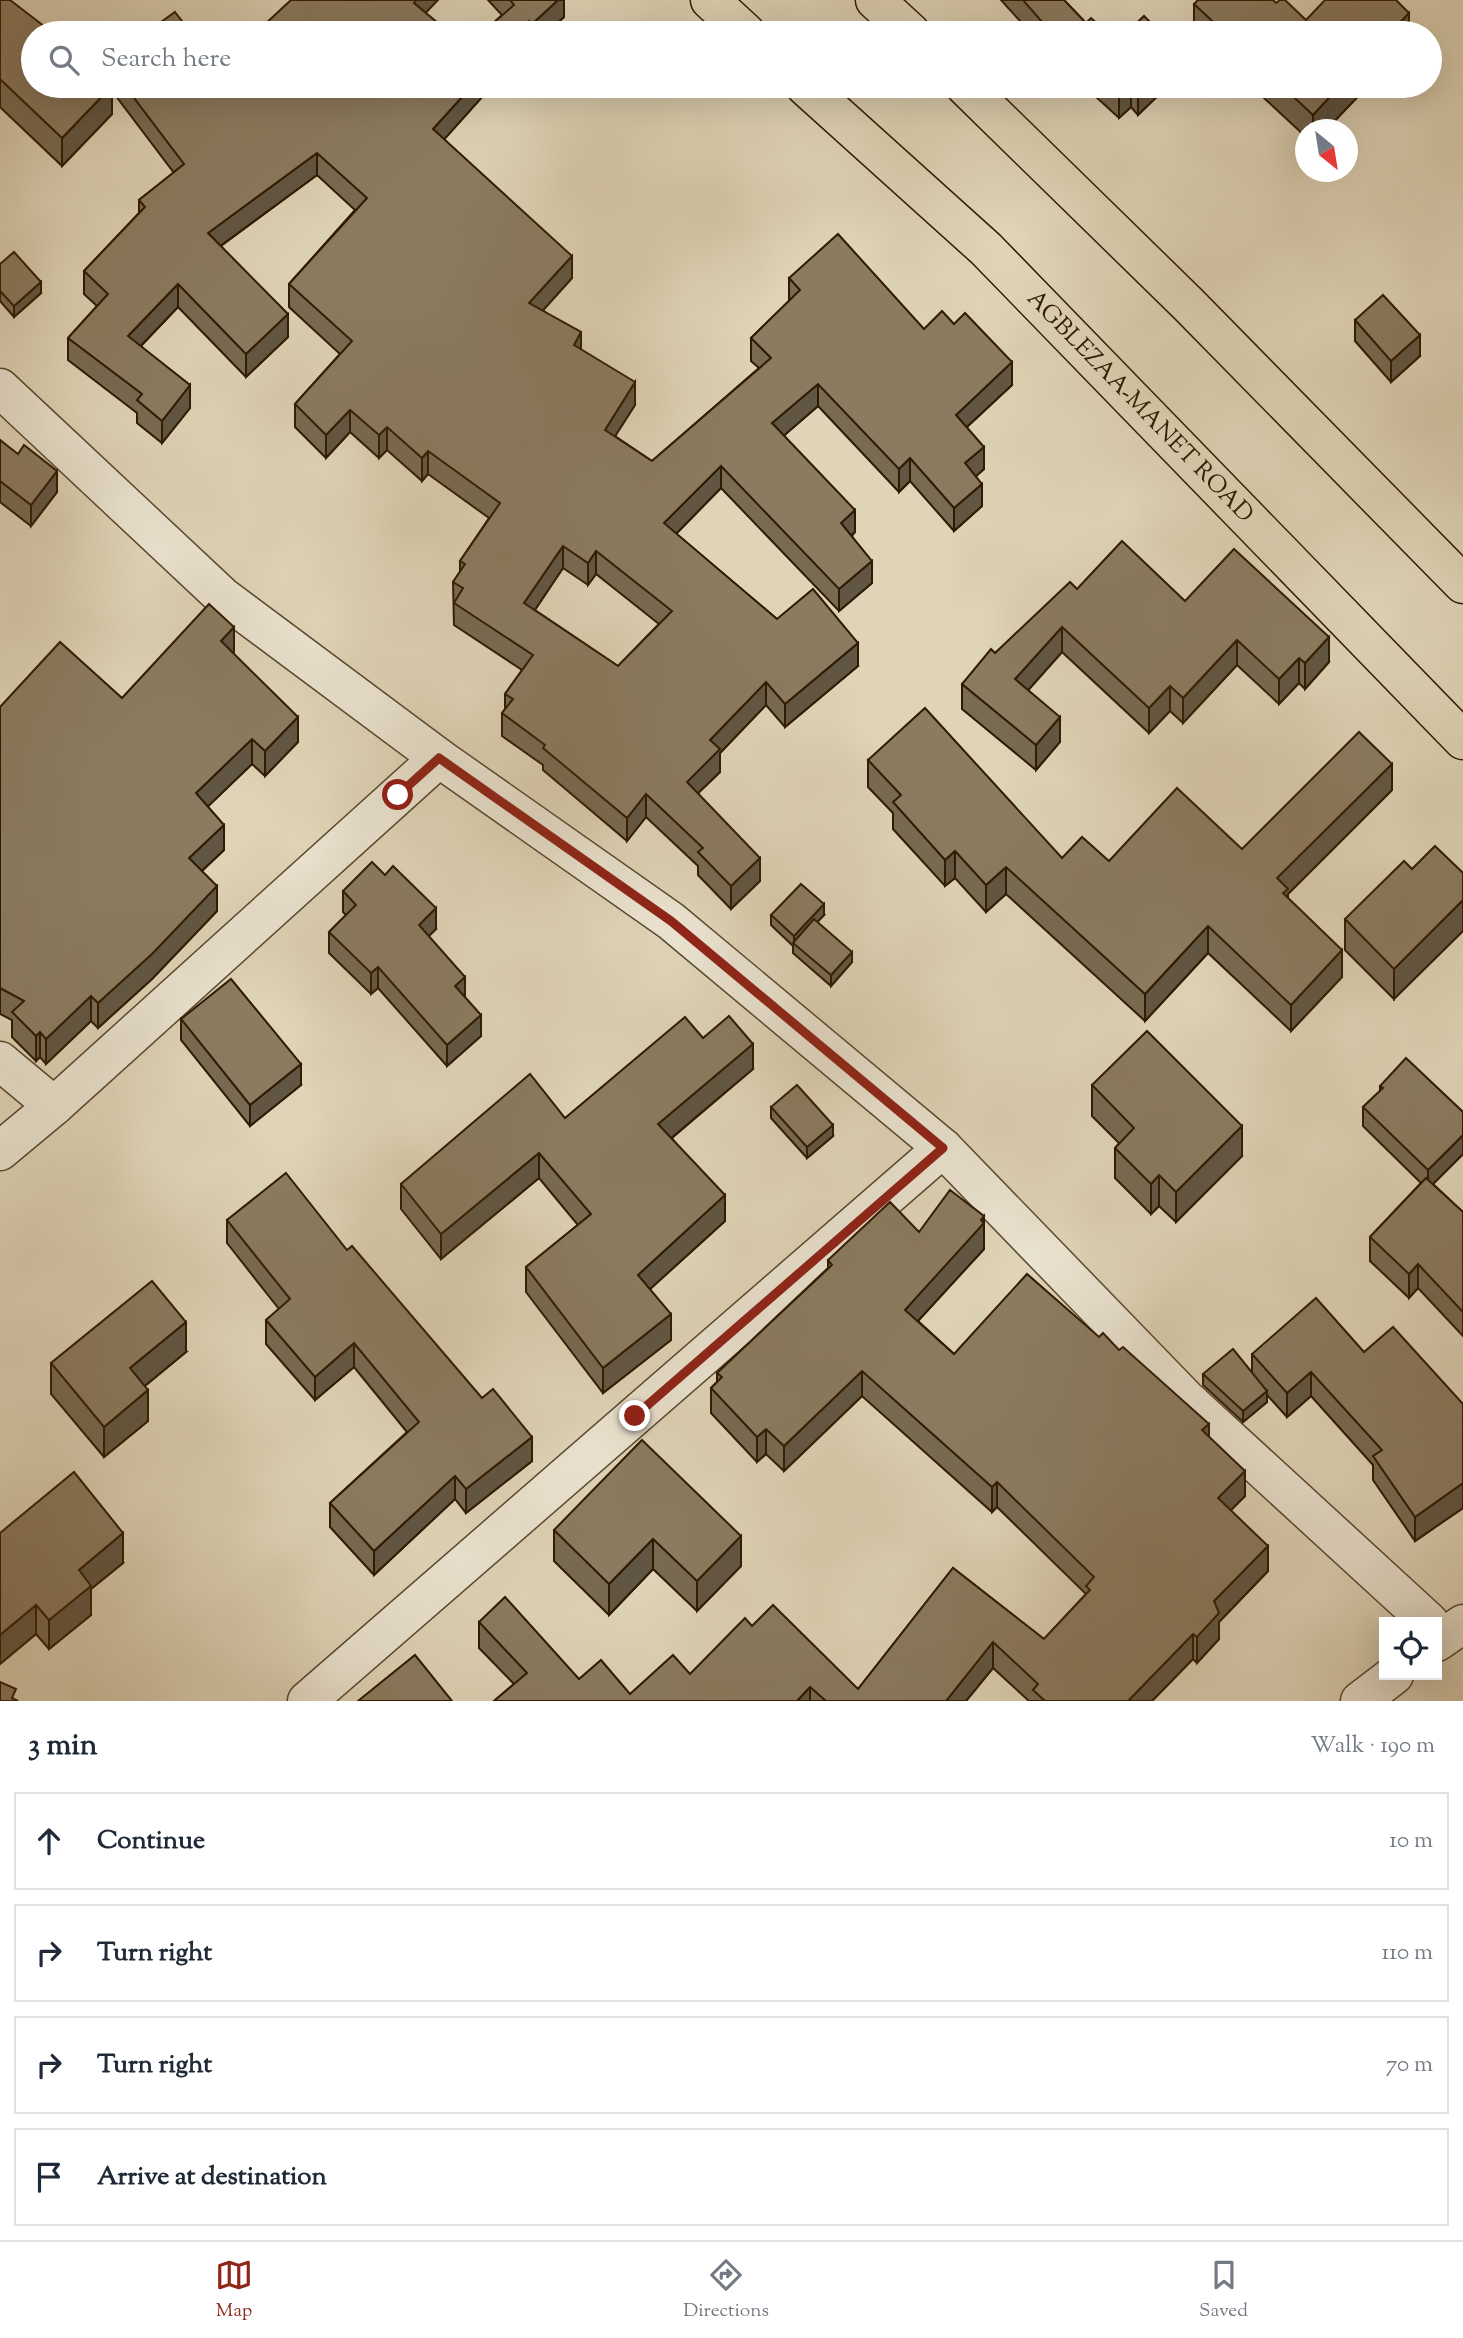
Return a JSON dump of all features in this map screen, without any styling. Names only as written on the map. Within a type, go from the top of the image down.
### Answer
[{"type":"main road","points":[[709,0],[733,21]]},
{"type":"main road","points":[[875,0],[898,21]]},
{"type":"main road","name":"AGBLEZAA-MANET ROAD","points":[[818,98],[986,249],[1463,740]]},
{"type":"main road","points":[[977,98],[1188,304],[1463,584]]},
{"type":"street","points":[[0,388],[223,597],[439,758],[671,921],[943,1148],[1186,1399],[1427,1617]]},
{"type":"street","points":[[0,1151],[54,1106],[439,758]]},
{"type":"street","points":[[0,1061],[54,1106]]},
{"type":"street","points":[[307,1701],[943,1148]]},
{"type":"street","points":[[1360,1701],[1387,1680]]},
{"type":"building","points":[[0,0],[10,0],[37,21],[21,21],[21,98],[100,98],[62,138],[0,79]]},
{"type":"building","points":[[291,0],[416,0],[414,3],[436,21],[268,21]]},
{"type":"building","points":[[510,0],[558,0],[535,21],[496,21],[514,5]]},
{"type":"building","points":[[1023,0],[1064,0],[1084,21],[1041,21]]},
{"type":"building","points":[[1198,0],[1273,0],[1276,3],[1285,0],[1306,20],[1325,0],[1396,0],[1409,13],[1401,21],[1212,21],[1194,4]]},
{"type":"building","points":[[175,12],[182,21],[163,21]]},
{"type":"building","points":[[134,98],[461,98],[433,129],[572,256],[529,303],[581,332],[574,345],[635,382],[605,430],[652,461],[771,358],[751,338],[800,290],[789,278],[838,234],[924,329],[942,311],[954,324],[965,313],[1012,362],[956,415],[984,447],[965,463],[982,484],[954,508],[910,458],[899,469],[818,384],[772,423],[855,510],[841,523],[872,561],[839,589],[721,466],[664,523],[777,619],[813,589],[858,643],[785,704],[766,682],[710,740],[720,749],[687,782],[760,858],[731,886],[698,852],[703,848],[646,794],[627,818],[543,748],[545,745],[502,713],[513,699],[505,694],[533,655],[454,603],[463,588],[453,582],[465,564],[460,561],[500,503],[428,451],[422,458],[387,427],[379,435],[350,410],[326,435],[295,404],[352,341],[289,284],[367,198],[317,153],[208,233],[288,314],[246,354],[178,284],[128,336],[190,385],[162,421],[137,400],[142,394],[68,338],[108,294],[84,271],[145,207],[139,200],[184,164]],"holes":[[[563,546],[588,563],[596,551],[672,611],[618,666],[524,603]]]},
{"type":"building","points":[[1295,98],[1329,98],[1313,115]]},
{"type":"building","points":[[14,252],[41,282],[14,306],[0,291],[0,264]]},
{"type":"building","points":[[1383,295],[1420,335],[1391,361],[1355,320]]},
{"type":"building","points":[[0,440],[18,454],[24,445],[57,471],[31,505],[0,481]]},
{"type":"building","points":[[1122,541],[1185,601],[1234,549],[1329,637],[1305,663],[1299,658],[1279,679],[1237,640],[1183,698],[1170,686],[1149,708],[1062,627],[1015,679],[1060,717],[1036,745],[962,684],[991,649],[995,653],[1070,582],[1077,589]]},
{"type":"building","points":[[209,604],[234,627],[221,641],[298,717],[265,751],[252,739],[196,793],[224,825],[189,858],[217,886],[152,954],[98,1003],[91,996],[46,1039],[40,1032],[36,1036],[12,1012],[24,1001],[0,988],[0,707],[60,642],[122,698]]},
{"type":"building","points":[[925,708],[1062,858],[1082,837],[1109,861],[1177,788],[1242,849],[1359,732],[1392,764],[1277,878],[1288,889],[1283,893],[1342,950],[1291,1005],[1208,926],[1145,994],[1006,867],[986,885],[955,851],[945,860],[893,802],[901,795],[868,760]]},
{"type":"building","points":[[1435,846],[1463,873],[1463,900],[1394,969],[1345,919],[1404,861],[1412,869]]},
{"type":"building","points":[[372,862],[385,875],[393,866],[436,908],[419,925],[465,977],[455,986],[481,1015],[447,1045],[378,967],[371,973],[329,932],[356,905],[343,891]]},
{"type":"building","points":[[801,884],[824,904],[794,936],[771,915]]},
{"type":"building","points":[[814,919],[852,952],[831,975],[793,943]]},
{"type":"building","points":[[231,979],[301,1064],[250,1105],[181,1019]]},
{"type":"building","points":[[729,1016],[753,1044],[658,1124],[725,1195],[638,1275],[671,1314],[603,1368],[526,1267],[591,1214],[539,1153],[441,1234],[401,1184],[530,1074],[565,1118],[685,1017],[703,1038]]},
{"type":"building","points":[[1147,1031],[1242,1126],[1176,1192],[1159,1175],[1151,1184],[1115,1148],[1134,1128],[1092,1085]]},
{"type":"building","points":[[1406,1058],[1463,1112],[1463,1135],[1428,1170],[1363,1107],[1383,1088],[1380,1086]]},
{"type":"building","points":[[797,1085],[833,1125],[807,1147],[771,1107]]},
{"type":"building","points":[[286,1173],[347,1250],[352,1246],[482,1398],[493,1389],[532,1437],[466,1489],[455,1476],[374,1551],[330,1503],[419,1422],[354,1343],[315,1377],[266,1320],[290,1299],[227,1220]]},
{"type":"building","points":[[1426,1178],[1463,1212],[1463,1312],[1418,1264],[1409,1274],[1370,1237]]},
{"type":"building","points":[[950,1190],[984,1216],[981,1220],[984,1223],[905,1310],[954,1354],[1027,1274],[1099,1337],[1103,1333],[1119,1350],[1123,1347],[1209,1424],[1202,1430],[1245,1471],[1218,1498],[1268,1546],[1214,1601],[1219,1613],[1197,1637],[1193,1634],[1128,1701],[1045,1701],[1033,1690],[1038,1684],[993,1642],[946,1701],[826,1701],[810,1687],[797,1701],[494,1701],[527,1673],[479,1622],[505,1597],[579,1679],[601,1660],[630,1694],[673,1655],[690,1674],[745,1618],[752,1626],[773,1605],[858,1689],[953,1568],[1044,1639],[1090,1590],[1086,1586],[1094,1577],[997,1482],[992,1487],[862,1371],[784,1446],[766,1429],[757,1437],[711,1388],[722,1377],[717,1373],[832,1265],[828,1260],[890,1202],[919,1232]]},
{"type":"building","points":[[152,1281],[186,1322],[130,1368],[148,1390],[104,1427],[51,1363]]},
{"type":"building","points":[[1316,1298],[1364,1352],[1393,1327],[1463,1404],[1463,1483],[1415,1517],[1373,1456],[1382,1450],[1311,1372],[1287,1393],[1252,1354]]},
{"type":"building","points":[[1233,1349],[1267,1391],[1243,1411],[1203,1374]]},
{"type":"building","points":[[642,1440],[741,1536],[697,1581],[653,1539],[609,1584],[554,1530]]},
{"type":"building","points":[[74,1472],[123,1533],[79,1570],[91,1586],[49,1620],[36,1605],[0,1635],[0,1533]]},
{"type":"building","points":[[415,1655],[452,1701],[358,1701]]},
{"type":"building","points":[[0,1682],[16,1689],[12,1698],[18,1701],[0,1701]]},
{"type":"route","points":[[398,795],[439,758],[671,921],[943,1148],[635,1416]]}]
